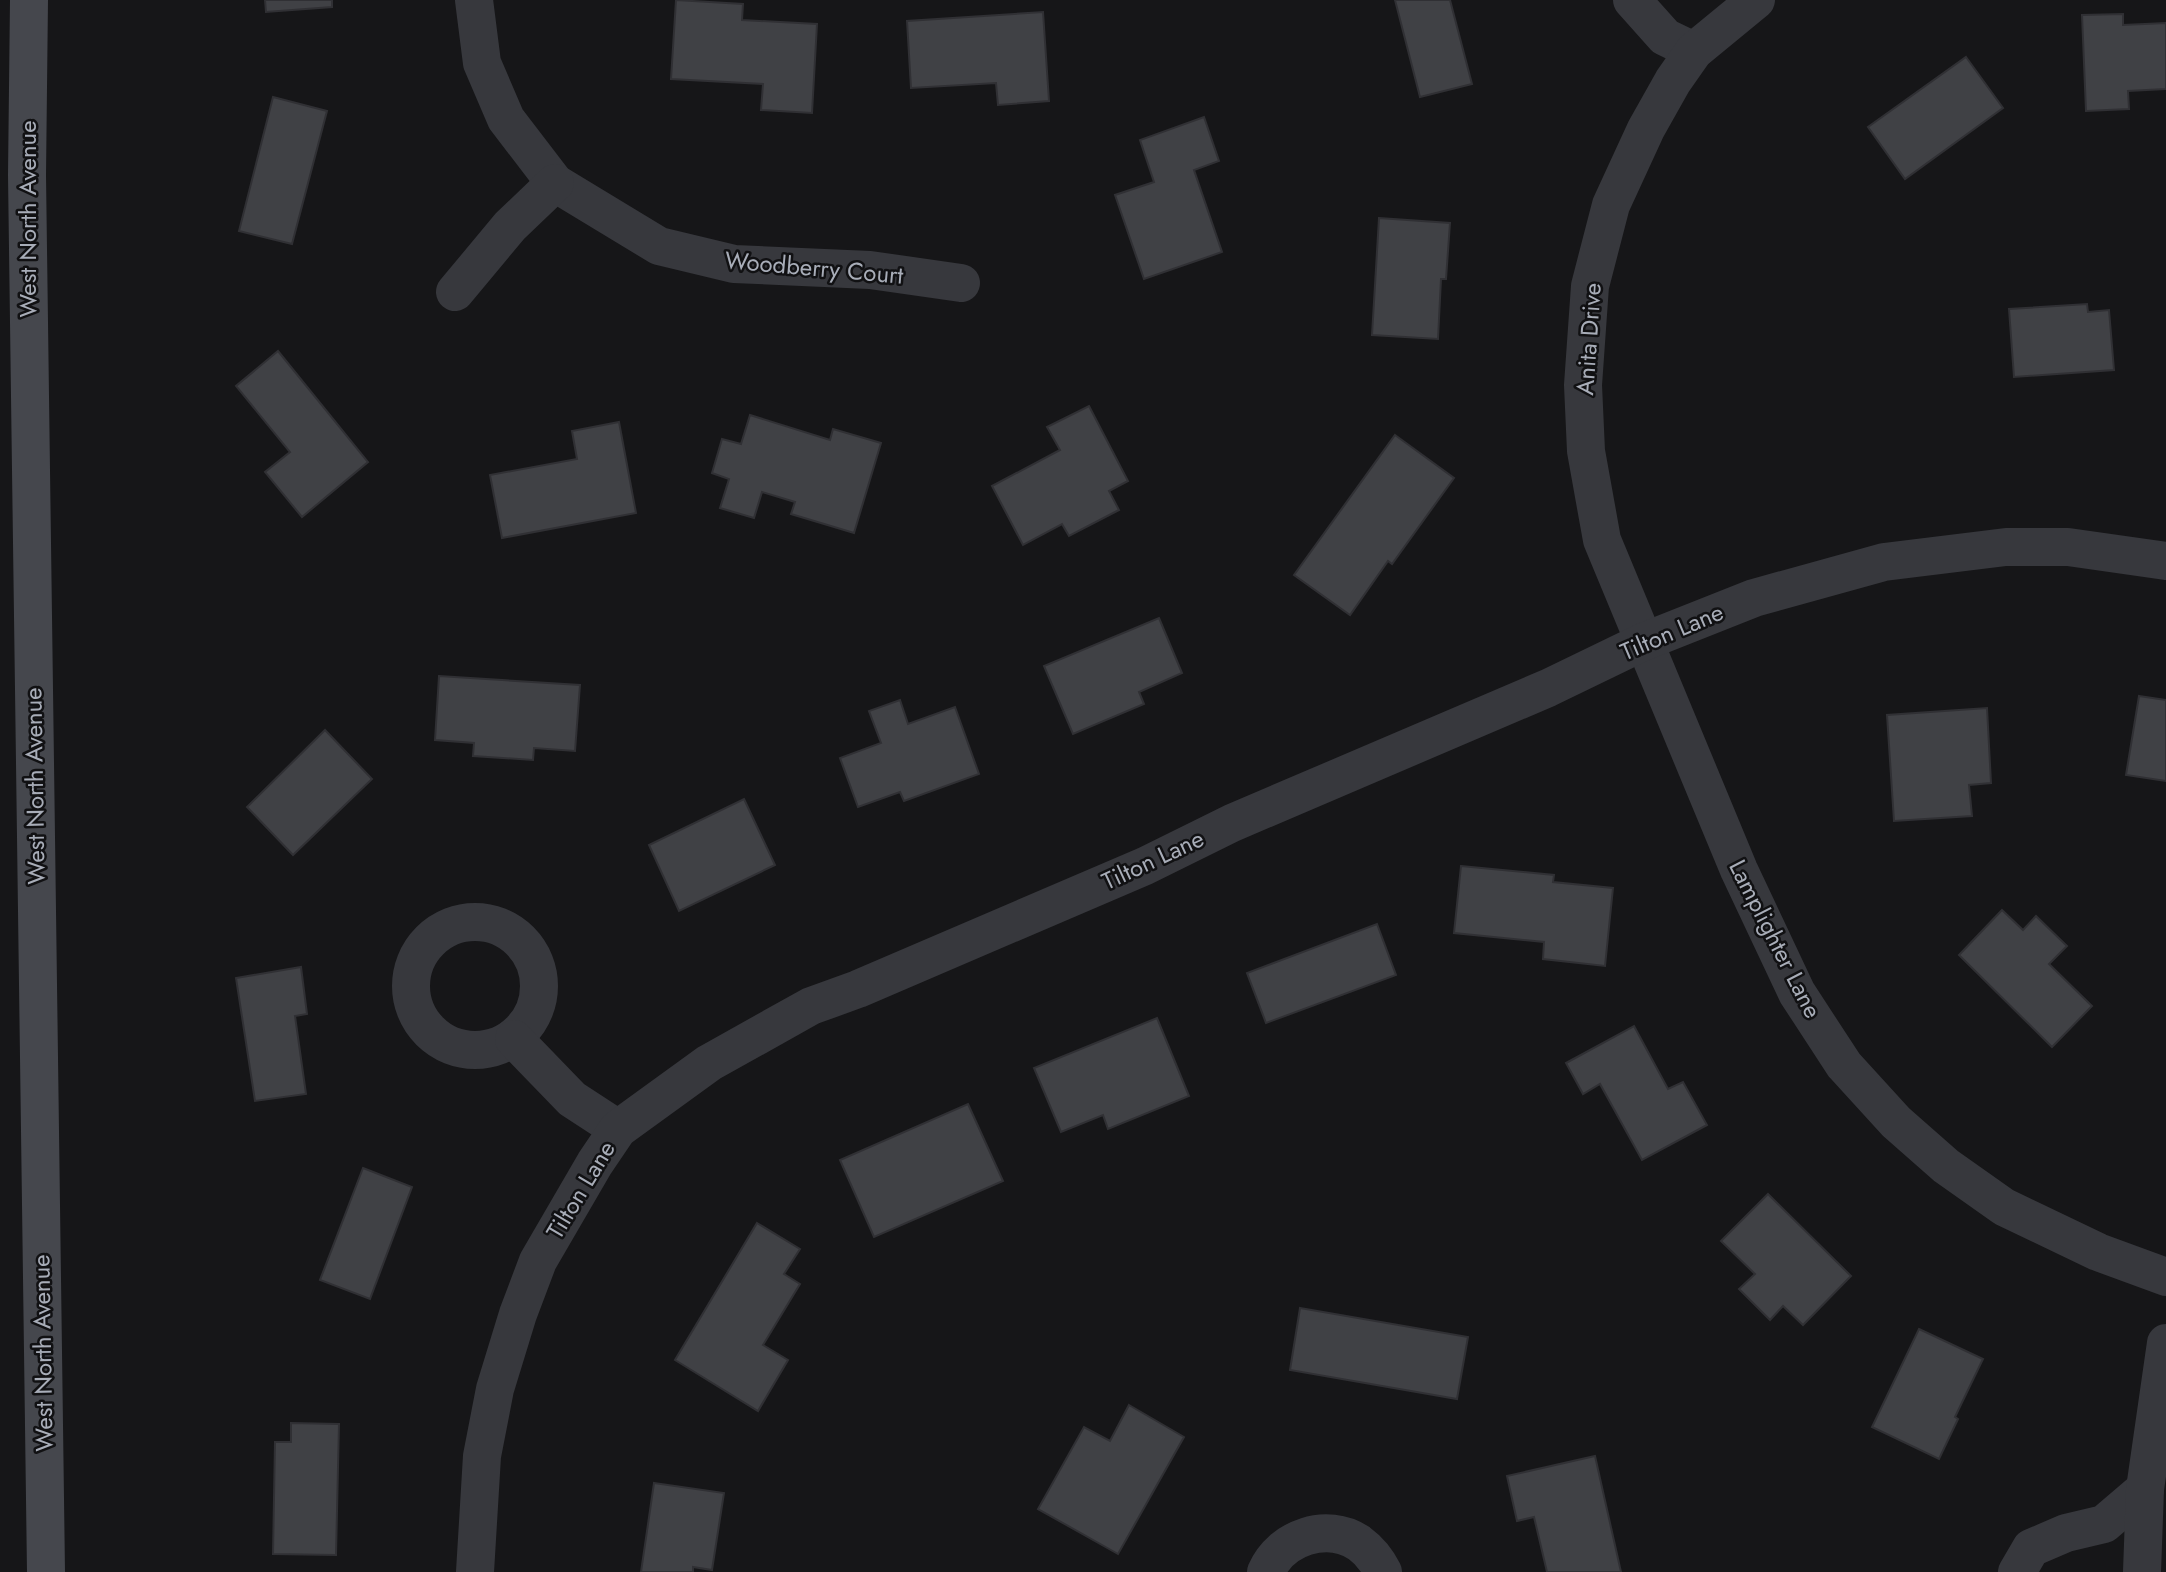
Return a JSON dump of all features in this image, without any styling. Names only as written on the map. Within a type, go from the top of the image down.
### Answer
[{"type":"main road","name":"West North Avenue","points":[[29,0],[27,176],[46,1572]]},
{"type":"street","name":"Woodberry Court","points":[[474,0],[482,63],[506,119],[555,183],[659,246],[734,264],[870,270],[961,283]]},
{"type":"street","points":[[1632,0],[1665,37],[1694,51]]},
{"type":"street","name":"Anita Drive","points":[[1643,642],[1602,540],[1586,451],[1583,385],[1590,286],[1611,205],[1646,129],[1673,81],[1694,51],[1756,0]]},
{"type":"street","points":[[455,292],[510,226],[555,183]]},
{"type":"street","name":"Tilton Lane","points":[[475,1572],[482,1456],[495,1389],[538,1261],[594,1163],[618,1129],[709,1063],[811,1006],[858,989],[1145,866],[1232,823],[1548,688],[1643,642],[1754,598],[1884,562],[1956,551],[2007,547],[2067,547],[2166,561]]},
{"type":"street","name":"Lamplighter Lane","points":[[1643,642],[1744,883],[1797,993],[1844,1065],[1906,1131],[1945,1166],[2004,1207],[2098,1252],[2166,1278]]},
{"type":"street","points":[[514,1039],[572,1099],[618,1129]]},
{"type":"street","points":[[2141,1572],[2145,1489],[2166,1343]]},
{"type":"street","points":[[2017,1572],[2031,1548],[2066,1533],[2104,1524],[2145,1489]]},
{"type":"street","points":[[1266,1572],[1280,1551],[1296,1539],[1316,1533],[1336,1534],[1357,1542],[1375,1556],[1383,1572]]},
{"type":"building","points":[[265,0],[332,0],[332,7],[266,12]]},
{"type":"building","points":[[676,0],[743,4],[742,20],[817,24],[812,113],[761,110],[763,84],[671,79]]},
{"type":"building","points":[[1395,0],[1450,0],[1472,84],[1420,97]]},
{"type":"building","points":[[1043,12],[1049,101],[998,105],[996,83],[911,88],[907,21]]},
{"type":"building","points":[[2123,14],[2123,25],[2166,23],[2166,89],[2128,91],[2129,109],[2086,111],[2082,15]]},
{"type":"building","points":[[1966,57],[2003,108],[1905,179],[1868,127]]},
{"type":"building","points":[[273,97],[327,111],[292,244],[239,231]]},
{"type":"building","points":[[1204,117],[1219,161],[1194,170],[1222,252],[1144,279],[1115,195],[1154,182],[1140,140]]},
{"type":"building","points":[[1379,218],[1450,223],[1446,279],[1441,279],[1438,339],[1372,335]]},
{"type":"building","points":[[2087,304],[2088,312],[2109,310],[2114,370],[2014,377],[2009,309]]},
{"type":"building","points":[[278,351],[368,462],[302,517],[265,472],[290,452],[236,386]]},
{"type":"building","points":[[1089,406],[1128,481],[1109,491],[1119,510],[1069,536],[1062,524],[1023,545],[992,486],[1060,450],[1047,427]]},
{"type":"building","points":[[750,415],[830,440],[833,429],[881,443],[854,533],[791,514],[795,502],[762,492],[754,518],[720,508],[729,479],[712,473],[722,439],[741,444]]},
{"type":"building","points":[[619,422],[636,513],[502,538],[490,475],[577,459],[572,431]]},
{"type":"building","points":[[1395,435],[1454,478],[1392,564],[1388,561],[1350,615],[1294,575]]},
{"type":"building","points":[[1159,618],[1182,673],[1139,692],[1144,704],[1073,734],[1044,666]]},
{"type":"building","points":[[439,676],[580,685],[575,751],[534,748],[533,760],[473,756],[474,743],[435,740]]},
{"type":"building","points":[[2139,696],[2166,700],[2166,781],[2126,775]]},
{"type":"building","points":[[900,700],[908,724],[955,707],[979,774],[904,801],[900,792],[858,807],[840,758],[881,743],[869,711]]},
{"type":"building","points":[[1987,708],[1991,783],[1969,785],[1972,816],[1894,821],[1887,715]]},
{"type":"building","points":[[325,730],[372,779],[293,855],[247,807]]},
{"type":"building","points":[[744,799],[775,865],[679,911],[649,845]]},
{"type":"building","points":[[1461,866],[1554,875],[1553,882],[1613,888],[1605,966],[1543,959],[1544,942],[1454,933]]},
{"type":"building","points":[[2002,910],[2023,930],[2036,916],[2067,946],[2049,964],[2092,1006],[2052,1047],[1959,955]]},
{"type":"building","points":[[1377,924],[1396,975],[1266,1023],[1247,973]]},
{"type":"building","points":[[301,967],[307,1014],[295,1016],[306,1094],[255,1101],[236,978]]},
{"type":"building","points":[[1157,1018],[1189,1096],[1108,1129],[1103,1115],[1061,1132],[1034,1068]]},
{"type":"building","points":[[1634,1026],[1668,1089],[1683,1082],[1707,1125],[1642,1160],[1600,1084],[1583,1094],[1566,1063]]},
{"type":"building","points":[[968,1104],[1003,1181],[874,1237],[840,1160]]},
{"type":"building","points":[[363,1168],[412,1187],[370,1299],[320,1280]]},
{"type":"building","points":[[1768,1194],[1851,1276],[1803,1325],[1783,1306],[1770,1320],[1739,1289],[1755,1274],[1721,1241]]},
{"type":"building","points":[[757,1223],[800,1249],[784,1274],[800,1284],[763,1345],[788,1360],[758,1411],[675,1360]]},
{"type":"building","points":[[1300,1308],[1468,1337],[1457,1399],[1290,1370]]},
{"type":"building","points":[[1919,1329],[1983,1359],[1955,1417],[1958,1419],[1939,1459],[1872,1427]]},
{"type":"building","points":[[1129,1405],[1184,1437],[1118,1554],[1038,1509],[1084,1427],[1110,1441]]},
{"type":"building","points":[[291,1423],[339,1424],[336,1555],[273,1554],[275,1442],[291,1442]]},
{"type":"building","points":[[1595,1456],[1621,1572],[1547,1572],[1534,1517],[1517,1521],[1507,1476]]},
{"type":"building","points":[[654,1483],[724,1493],[712,1570],[693,1567],[693,1572],[641,1572]]}]
